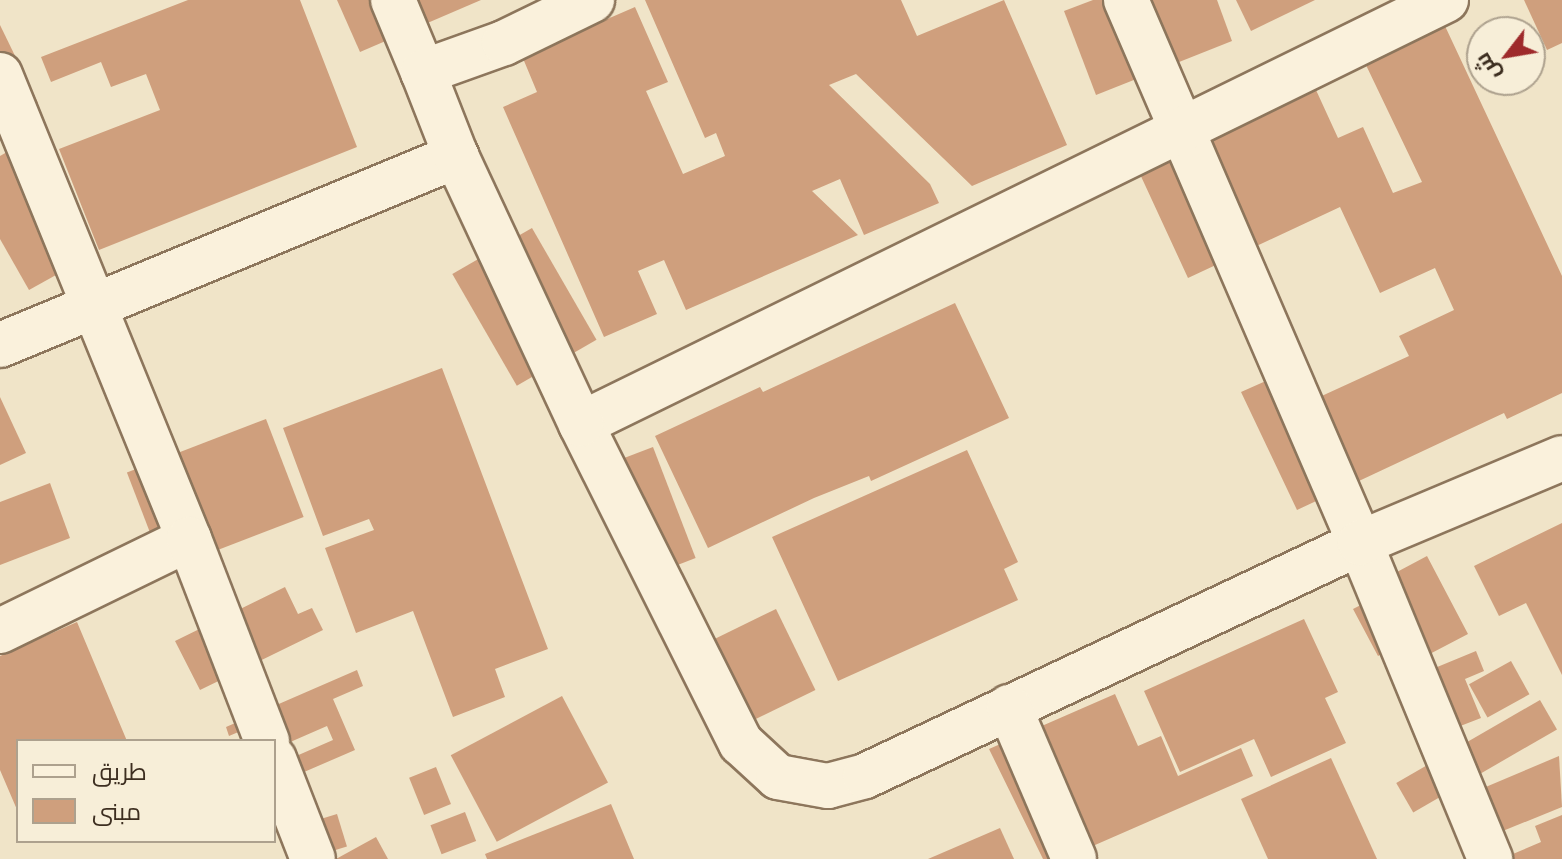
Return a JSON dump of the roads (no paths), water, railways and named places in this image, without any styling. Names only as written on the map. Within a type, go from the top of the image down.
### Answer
[{"type":"street","points":[[393,0],[456,156],[581,424],[741,743],[778,777],[828,786],[865,776],[1360,543],[1562,458]]},
{"type":"street","points":[[423,72],[504,43],[592,0]]},
{"type":"street","points":[[1126,0],[1184,127],[1490,859]]},
{"type":"street","points":[[581,424],[1446,0]]},
{"type":"street","points":[[0,75],[91,307],[189,539],[266,739]]},
{"type":"street","points":[[0,345],[456,156]]},
{"type":"street","points":[[0,631],[189,539]]},
{"type":"street","points":[[1009,707],[1074,859]]},
{"type":"street","points":[[276,764],[313,859]]}]
